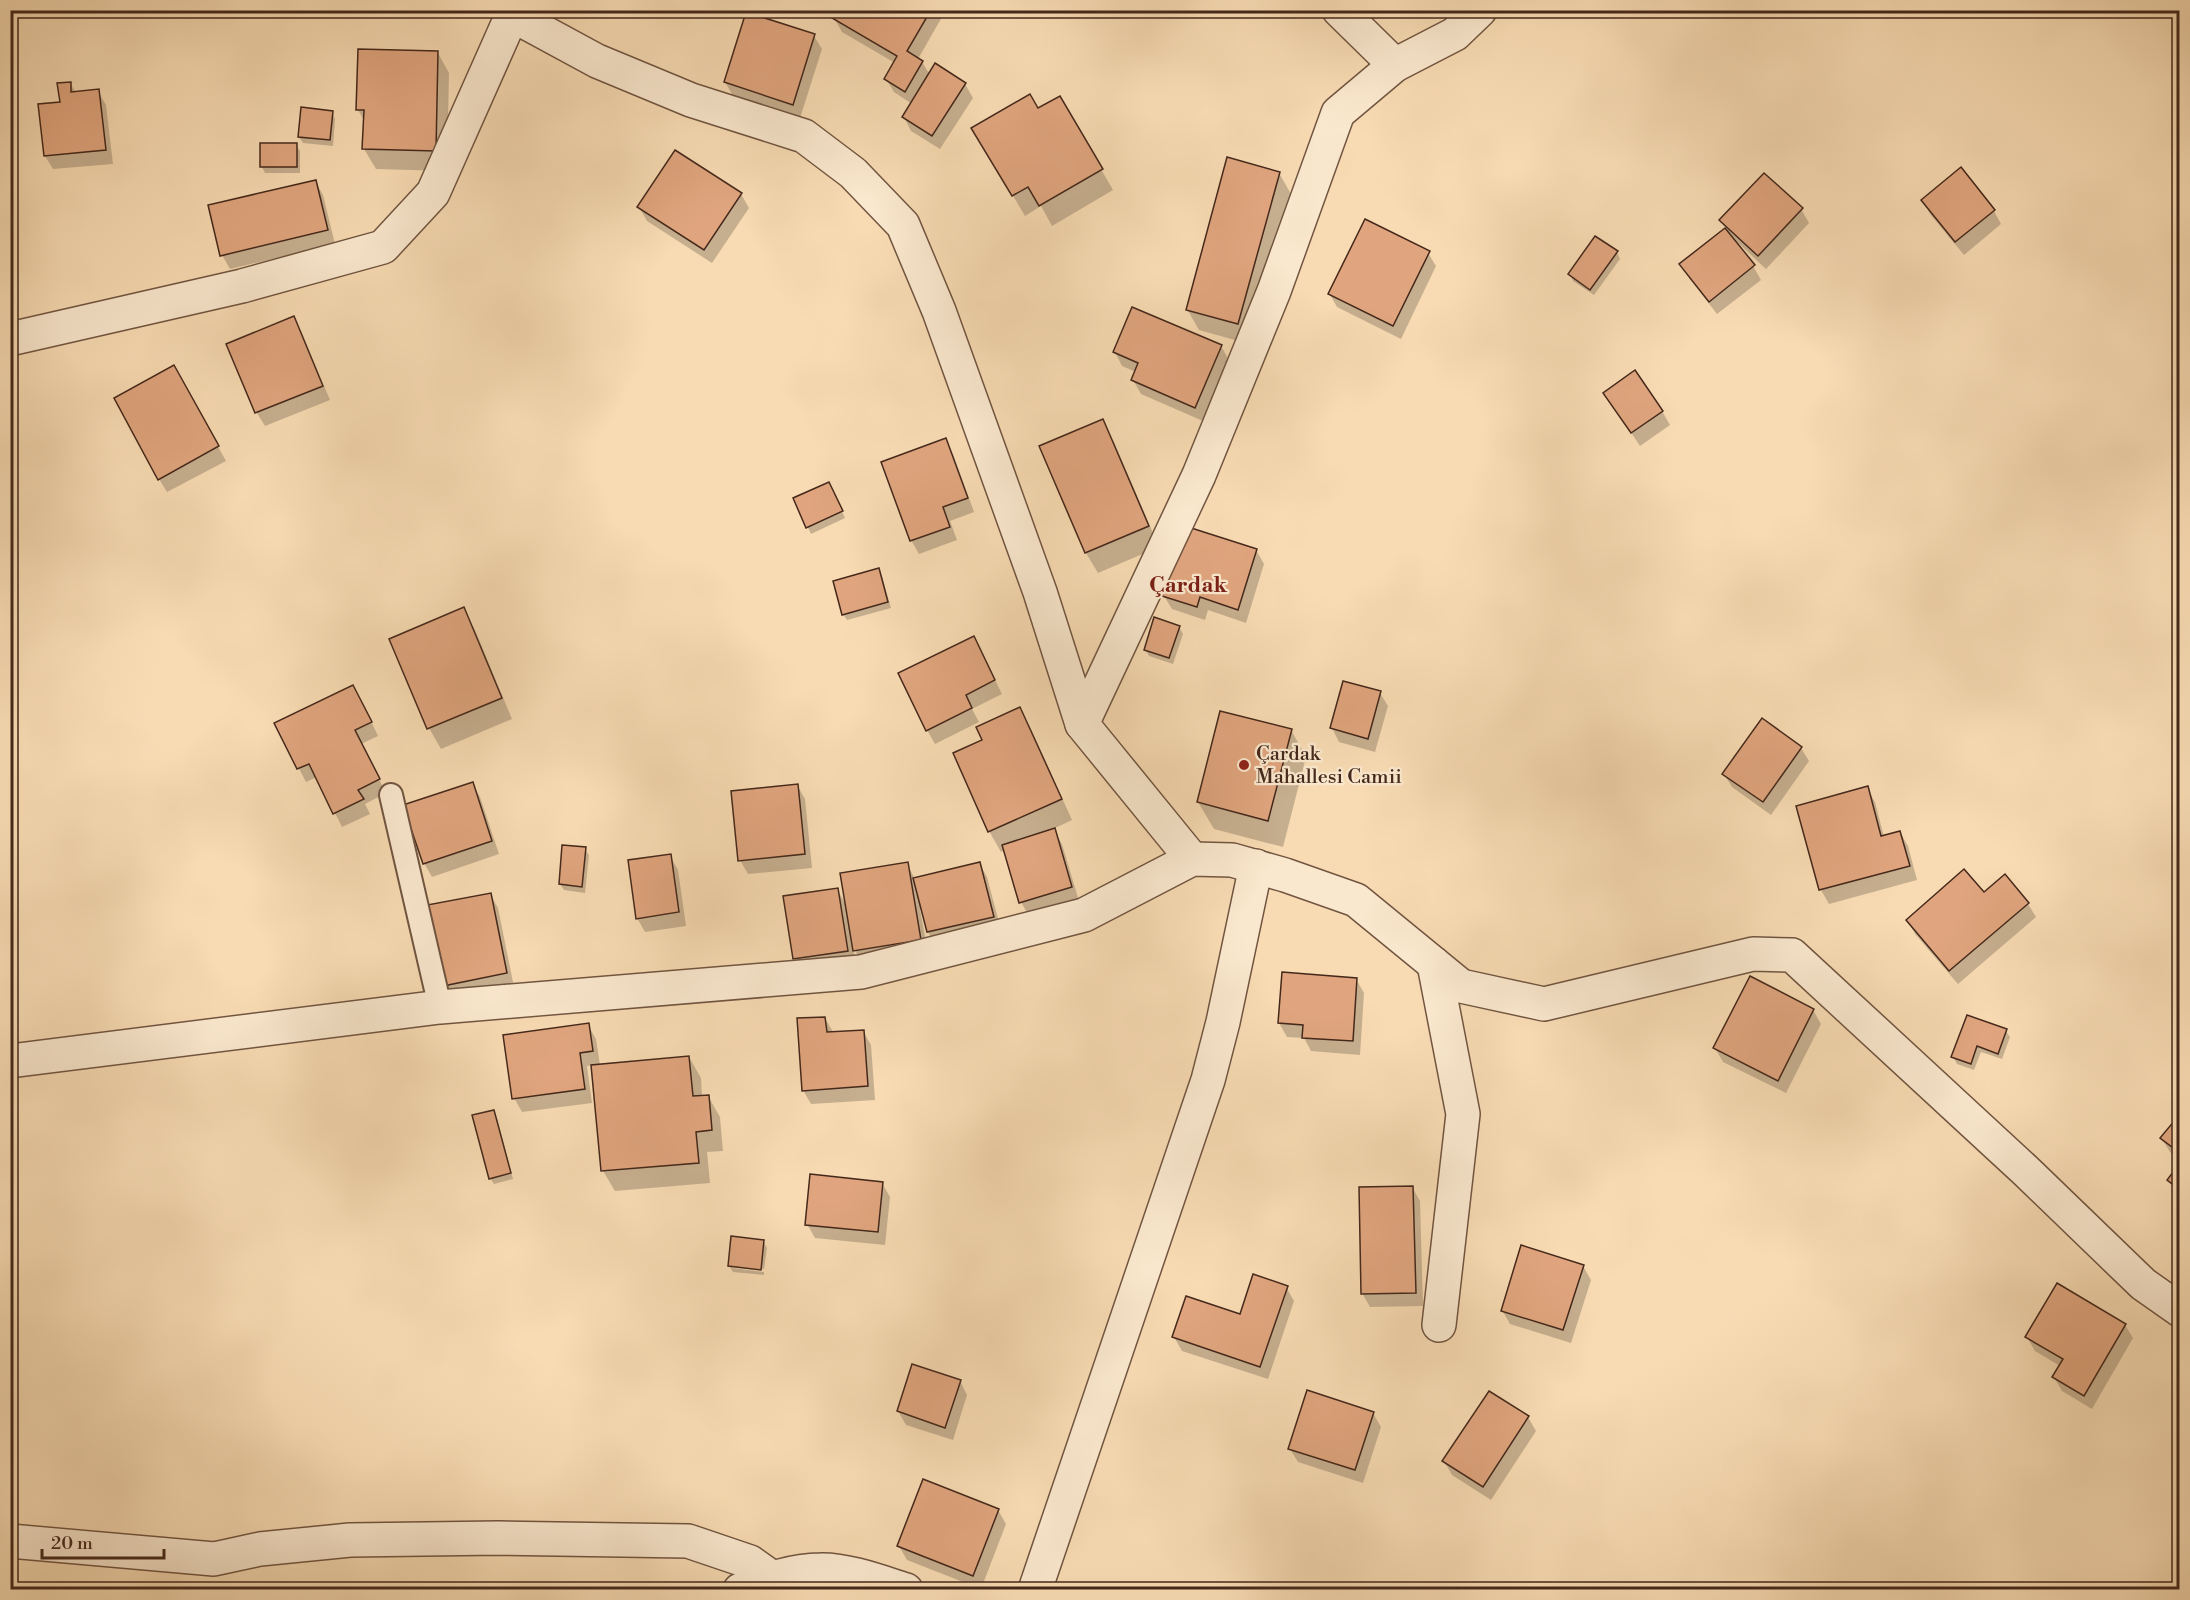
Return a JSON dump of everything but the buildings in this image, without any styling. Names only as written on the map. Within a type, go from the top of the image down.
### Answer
[{"type":"street","points":[[1339,10],[1395,65]]},
{"type":"street","points":[[1082,724],[1199,475],[1274,291],[1338,113],[1395,65],[1455,34],[1480,10]]},
{"type":"street","points":[[10,339],[242,286],[383,247],[433,193],[511,13],[597,61],[691,100],[804,136],[853,173],[903,225],[939,311],[1040,592],[1082,724],[1191,859]]},
{"type":"street","points":[[10,1061],[440,1008],[861,972],[1084,915],[1191,859],[1232,860],[1257,866],[1356,900],[1461,986],[1544,1004],[1753,954],[1792,955],[2027,1172],[2143,1284],[2180,1310]]},
{"type":"street","points":[[1035,1590],[1208,1080],[1257,866]]},
{"type":"street","points":[[1434,964],[1463,1114],[1439,1326]]},
{"type":"street","points":[[10,1541],[214,1559],[260,1549],[350,1540],[499,1538],[688,1541],[750,1562],[771,1577]]},
{"type":"street","points":[[740,1590],[771,1577],[820,1570],[869,1578],[906,1590]]},
{"type":"lane","points":[[391,795],[440,1008]]},
{"type":"place","name":"Çardak Mahallesi Camii","points":[[1244,765]]},
{"type":"district","name":"Çardak","points":[[1188,585]]}]
